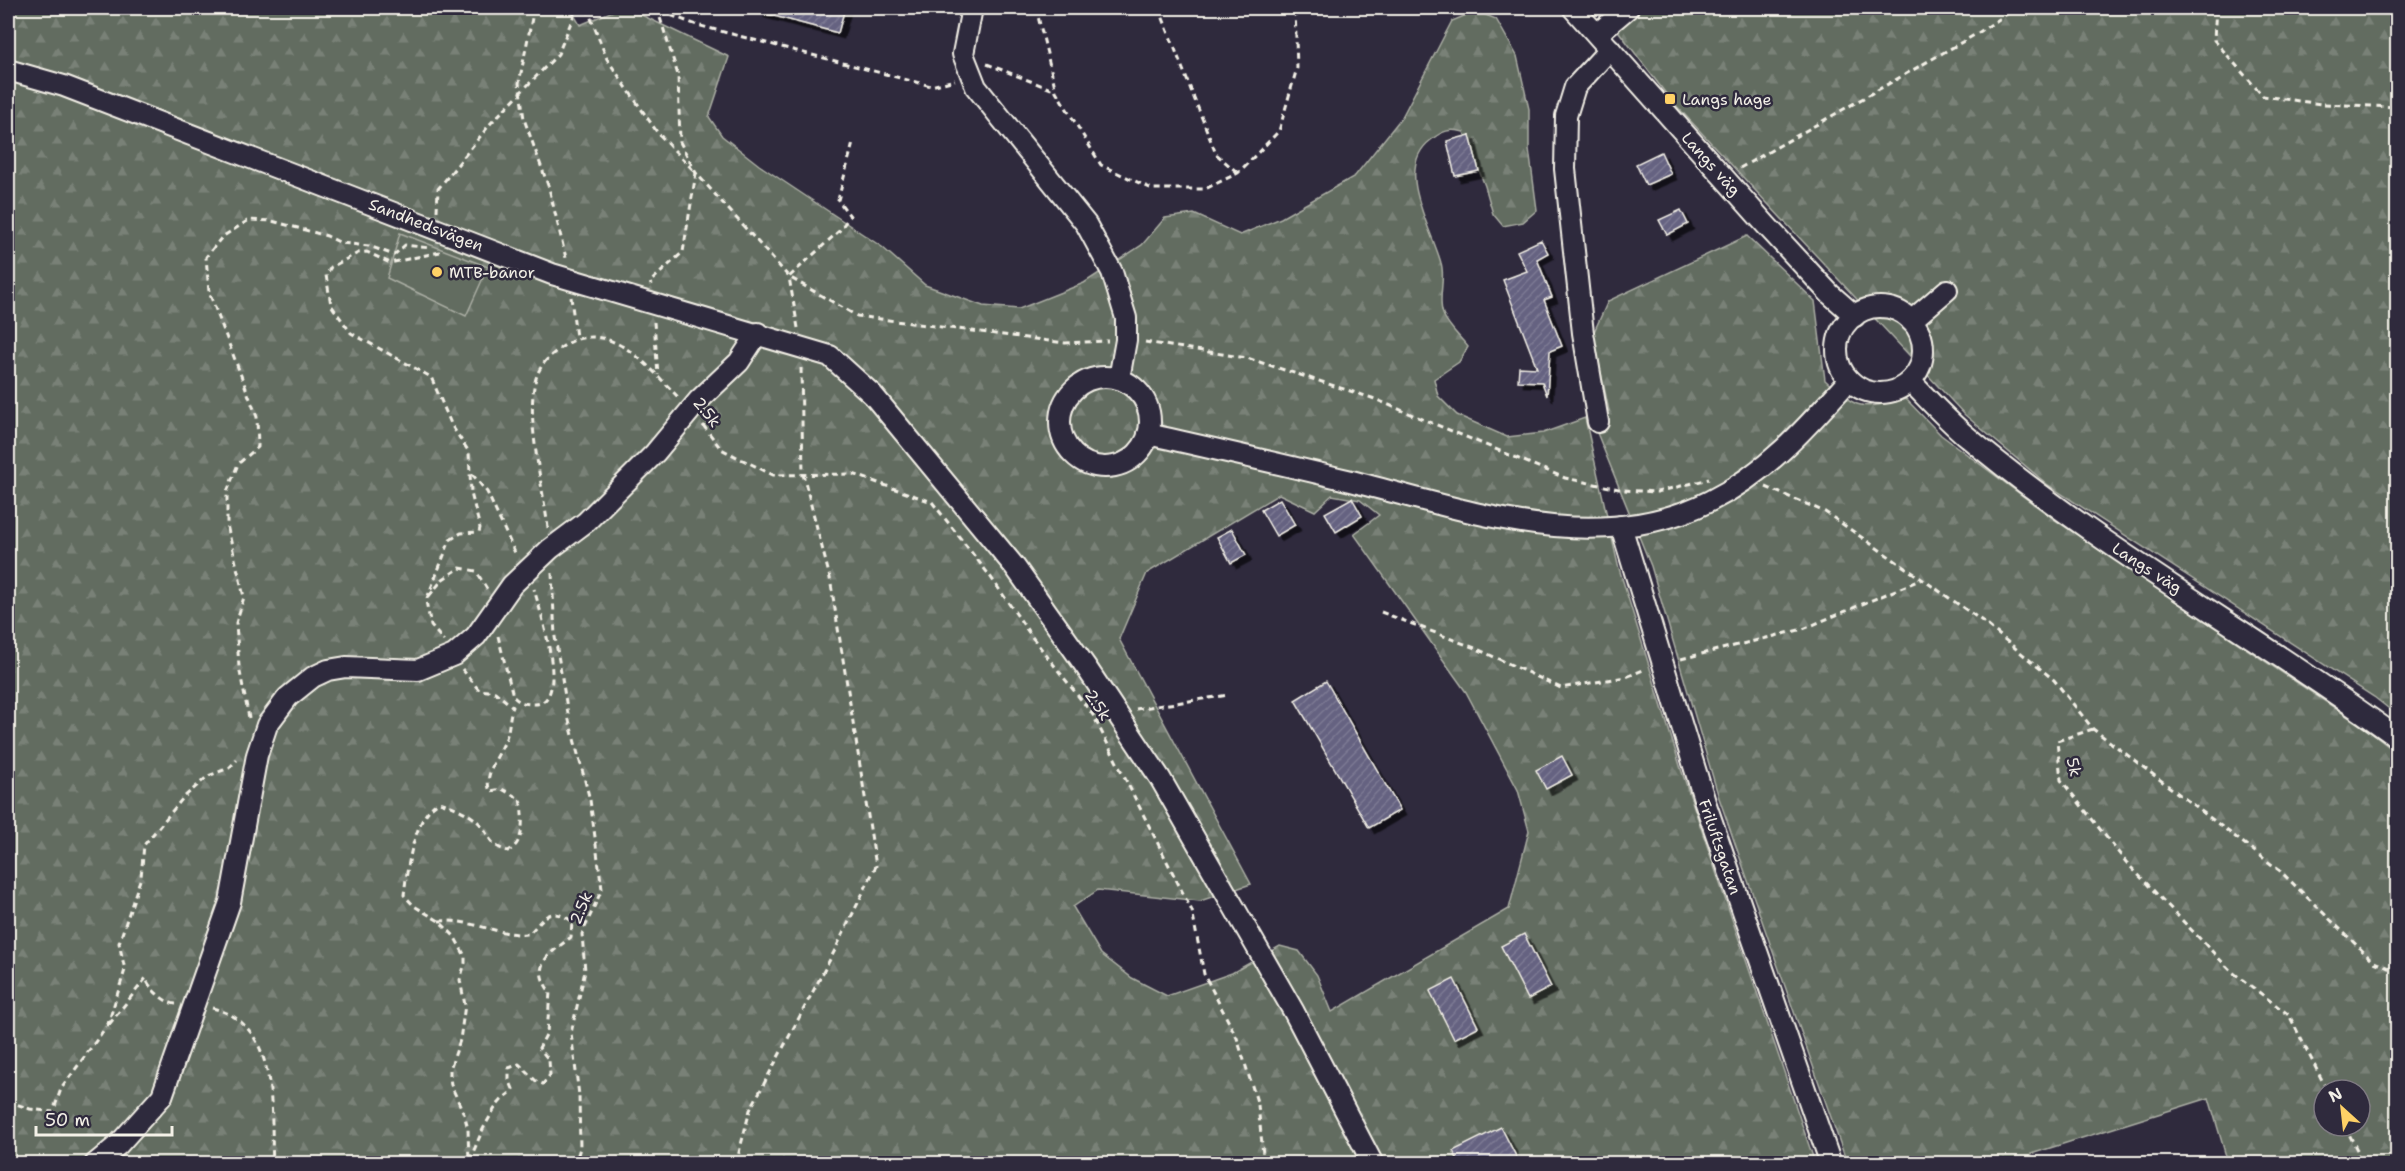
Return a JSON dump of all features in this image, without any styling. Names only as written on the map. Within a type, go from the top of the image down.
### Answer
[{"type":"street","points":[[972,8],[966,63],[976,87],[1066,198],[1099,245],[1118,287],[1126,318],[1126,340],[1119,379]]},
{"type":"street","name":"Langs väg","points":[[1573,8],[1822,286],[1855,316]]},
{"type":"street","points":[[1598,422],[1573,259],[1565,148],[1566,116],[1575,87],[1603,42],[1628,8]]},
{"type":"street","name":"Sandhedsvägen","points":[[8,70],[64,86],[571,280],[652,305],[759,333],[830,356],[873,395],[1015,567],[1160,777],[1294,1012],[1372,1164]]},
{"type":"street","points":[[1911,321],[1947,290]]},
{"type":"street","points":[[1881,308],[1897,311],[1911,321],[1920,335],[1923,351],[1919,368],[1910,381],[1897,390],[1881,393],[1866,391],[1849,380],[1839,362],[1837,347],[1841,332],[1855,316],[1870,309],[1881,308]]},
{"type":"street","points":[[95,1164],[118,1145],[162,1096],[230,902],[257,755],[267,724],[288,697],[313,677],[328,670],[346,667],[418,670],[454,655],[476,636],[512,585],[550,549],[586,522],[655,453],[740,362],[759,333]]},
{"type":"street","points":[[1097,377],[1119,379],[1131,385],[1145,401],[1150,421],[1148,434],[1142,447],[1131,458],[1104,467],[1089,464],[1076,457],[1063,439],[1060,425],[1061,410],[1072,391],[1083,382],[1097,377]]},
{"type":"street","points":[[1148,434],[1515,522],[1592,529],[1642,524],[1687,511],[1745,482],[1794,440],[1849,380]]},
{"type":"street","name":"Langs väg","points":[[1910,381],[1964,434],[2029,486],[2119,551],[2251,635],[2397,738]]},
{"type":"street","name":"Friluftsgatan","points":[[1621,526],[1705,802],[1831,1164]]},
{"type":"path","points":[[534,8],[519,83],[520,93],[524,119],[549,189],[571,280],[576,337]]},
{"type":"path","points":[[435,228],[438,189],[491,123],[558,54],[574,15],[573,8]]},
{"type":"path","points":[[587,8],[607,59],[657,132],[789,277],[857,316],[1065,343],[1126,340],[1247,358],[1372,398],[1565,478],[1624,490],[1657,492],[1708,479],[1745,482],[1772,488],[1825,512],[1981,620],[2054,680],[2093,729],[2278,870],[2374,962],[2397,972]]},
{"type":"path","points":[[651,8],[746,39],[931,86],[948,83],[966,63],[1056,91]]},
{"type":"path","points":[[1036,8],[1056,91],[1101,165],[1152,189],[1205,189],[1238,173],[1279,132],[1297,68],[1295,8]]},
{"type":"path","points":[[1159,8],[1216,154],[1238,173]]},
{"type":"path","points":[[1724,177],[1827,116],[1978,33],[2016,8]]},
{"type":"path","points":[[2216,8],[2214,40],[2263,96],[2321,104],[2397,107]]},
{"type":"path","points":[[658,9],[678,75],[680,142],[696,173],[683,252],[650,282],[658,376]]},
{"type":"path","points":[[789,277],[839,231],[850,216],[838,200],[853,143]]},
{"type":"path","points":[[249,722],[238,667],[236,623],[244,597],[227,525],[227,492],[238,464],[258,447],[257,417],[209,292],[206,257],[222,237],[249,220],[272,221],[327,236],[341,243],[369,246],[394,255],[405,245],[446,251],[390,263],[368,252],[358,253],[331,267],[326,275],[331,305],[338,319],[351,333],[430,377],[452,426],[469,452],[471,493],[479,532],[461,533],[450,540],[426,601],[431,626],[454,655],[474,686],[479,690],[495,692],[513,707],[504,744],[491,767],[488,785],[490,791],[501,789],[520,799],[522,820],[518,842],[508,851],[490,841],[475,819],[439,802],[427,810],[414,841],[404,894],[414,906],[439,921],[454,936],[465,963],[460,980],[465,1005],[460,1040],[450,1069],[450,1077],[468,1129],[469,1162]]},
{"type":"path","points":[[736,1164],[750,1110],[836,950],[876,866],[831,578],[803,474],[801,347],[789,277]]},
{"type":"path","name":"2.5k","points":[[575,1164],[580,1148],[579,1095],[571,1033],[585,971],[582,934],[602,889],[590,800],[569,720],[555,637],[555,596],[550,549],[543,486],[533,433],[535,382],[546,358],[576,337],[601,336],[642,359],[692,411],[721,448],[772,475],[853,474],[932,502],[1093,715],[1192,911],[1204,974],[1237,1038],[1257,1106],[1264,1164]]},
{"type":"path","points":[[1116,712],[1229,695]]},
{"type":"path","name":"5k","points":[[2093,729],[2057,741],[2061,780],[2126,862],[2230,971],[2289,1015],[2320,1078]]},
{"type":"path","points":[[106,1027],[125,970],[119,943],[141,877],[144,845],[183,798],[208,776],[229,768],[239,759]]},
{"type":"path","points":[[439,921],[461,920],[516,935],[529,934],[547,914],[556,913],[572,921],[571,937],[547,956],[540,969],[543,983],[550,992],[547,1033],[539,1048],[549,1060],[550,1075],[543,1083],[536,1081],[519,1064],[513,1064],[509,1068],[509,1079],[513,1089],[510,1095],[500,1101],[488,1120],[479,1136],[480,1143],[469,1162]]},
{"type":"path","points":[[8,1101],[30,1109],[53,1112],[61,1089],[106,1027],[146,978],[147,985],[170,1004],[215,1008],[228,1014],[250,1035],[260,1050],[269,1071],[273,1102],[273,1164]]},
{"type":"path","points":[[2351,1138],[2358,1152],[2356,1164]]},
{"type":"green space","points":[[8,8],[570,8],[580,25],[620,8],[627,8],[729,57],[709,117],[722,136],[759,165],[882,247],[925,285],[983,306],[1019,309],[1084,283],[1142,245],[1165,218],[1194,214],[1240,235],[1281,218],[1355,176],[1402,117],[1452,21],[1476,11],[1496,19],[1517,56],[1529,109],[1529,149],[1537,210],[1523,222],[1503,226],[1493,214],[1464,132],[1450,130],[1443,132],[1431,140],[1420,152],[1415,166],[1415,182],[1418,199],[1441,263],[1443,276],[1441,308],[1447,322],[1468,347],[1459,362],[1434,379],[1438,396],[1457,415],[1507,437],[1543,433],[1585,418],[1618,565],[1681,769],[1815,1163],[8,1163]],"holes":[[[1279,494],[1315,511],[1332,495],[1360,500],[1379,515],[1354,534],[1466,692],[1518,790],[1529,831],[1509,909],[1332,1012],[1317,975],[1299,951],[1280,946],[1232,973],[1167,996],[1132,978],[1101,954],[1073,907],[1098,890],[1200,901],[1251,884],[1119,639],[1147,573]]]},
{"type":"green space","points":[[1640,8],[2397,8],[2397,715],[2374,697],[2048,485],[1965,415],[1670,99],[1616,28]]},
{"type":"green space","name":"MTB-banor","points":[[400,233],[488,267],[466,316],[387,278]]},
{"type":"green space","points":[[1747,236],[1815,301],[1825,380],[1846,398],[1854,403],[1870,406],[1906,399],[1941,435],[2055,520],[2366,729],[2397,753],[2397,1163],[2228,1163],[2209,1098],[2031,1154],[2034,1163],[1847,1163],[1719,798],[1651,566],[1591,418],[1609,411],[1593,334],[1608,301]]},
{"type":"building","points":[[760,8],[845,8],[838,33],[759,12]]},
{"type":"building","points":[[1470,135],[1479,171],[1455,176],[1447,141]]},
{"type":"building","points":[[1661,152],[1671,174],[1646,185],[1636,164]]},
{"type":"building","points":[[1681,210],[1688,224],[1667,235],[1659,220]]},
{"type":"building","points":[[1541,240],[1548,253],[1537,259],[1552,297],[1544,300],[1562,346],[1550,351],[1547,396],[1542,382],[1518,381],[1519,367],[1537,368],[1503,280],[1527,271],[1517,251]]},
{"type":"building","points":[[1352,498],[1362,516],[1336,532],[1325,513]]},
{"type":"building","points":[[1280,499],[1295,525],[1276,536],[1261,510]]},
{"type":"building","points":[[1232,529],[1246,555],[1231,563],[1217,537]]},
{"type":"building","points":[[1326,681],[1400,810],[1369,828],[1295,700]]},
{"type":"building","points":[[1562,756],[1572,775],[1546,789],[1536,770]]},
{"type":"building","points":[[1524,934],[1551,987],[1528,999],[1501,946]]},
{"type":"building","points":[[1454,979],[1478,1027],[1454,1039],[1430,991]]},
{"type":"building","points":[[1501,1127],[1520,1164],[1460,1164],[1453,1151]]},
{"type":"place","name":"Langs hage","points":[[1670,99]]},
{"type":"place","name":"MTB-banor","points":[[437,272]]}]
